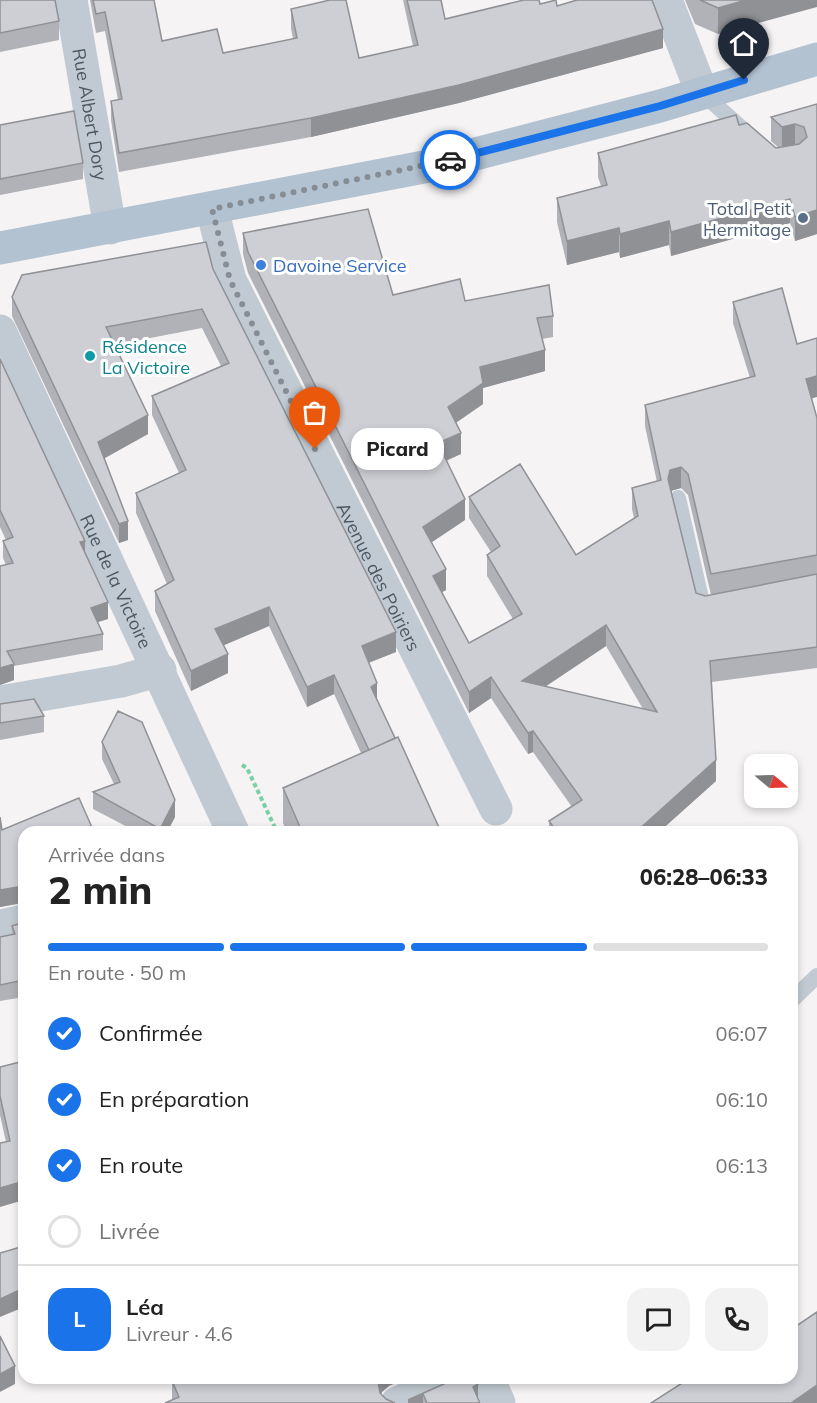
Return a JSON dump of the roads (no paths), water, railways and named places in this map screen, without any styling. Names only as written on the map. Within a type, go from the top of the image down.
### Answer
[{"type":"main road","points":[[0,248],[429,166],[702,93],[817,59]]},
{"type":"street","name":"Rue Albert Dory","points":[[71,0],[110,228]]},
{"type":"street","points":[[666,0],[702,93]]},
{"type":"street","name":"Avenue des Poiriers","points":[[212,209],[230,280],[496,809]]},
{"type":"street","name":"Rue de la Victoire","points":[[0,331],[160,670],[230,826]]},
{"type":"street","points":[[0,702],[121,681],[160,670]]},
{"type":"street","points":[[0,926],[18,922]]},
{"type":"street","points":[[397,1403],[439,1384]]},
{"type":"street","points":[[491,1384],[499,1403]]},
{"type":"lane","points":[[702,93],[771,155]]},
{"type":"lane","points":[[678,498],[703,606],[726,602]]},
{"type":"lane","points":[[798,994],[817,976]]},
{"type":"place","name":"Total Petit Hermitage","points":[[803,218]]},
{"type":"place","name":"Davoine Service","points":[[261,265]]},
{"type":"place","name":"Résidence La Victoire","points":[[90,356]]},
{"type":"place","name":"Picard","points":[[315,449]]}]
